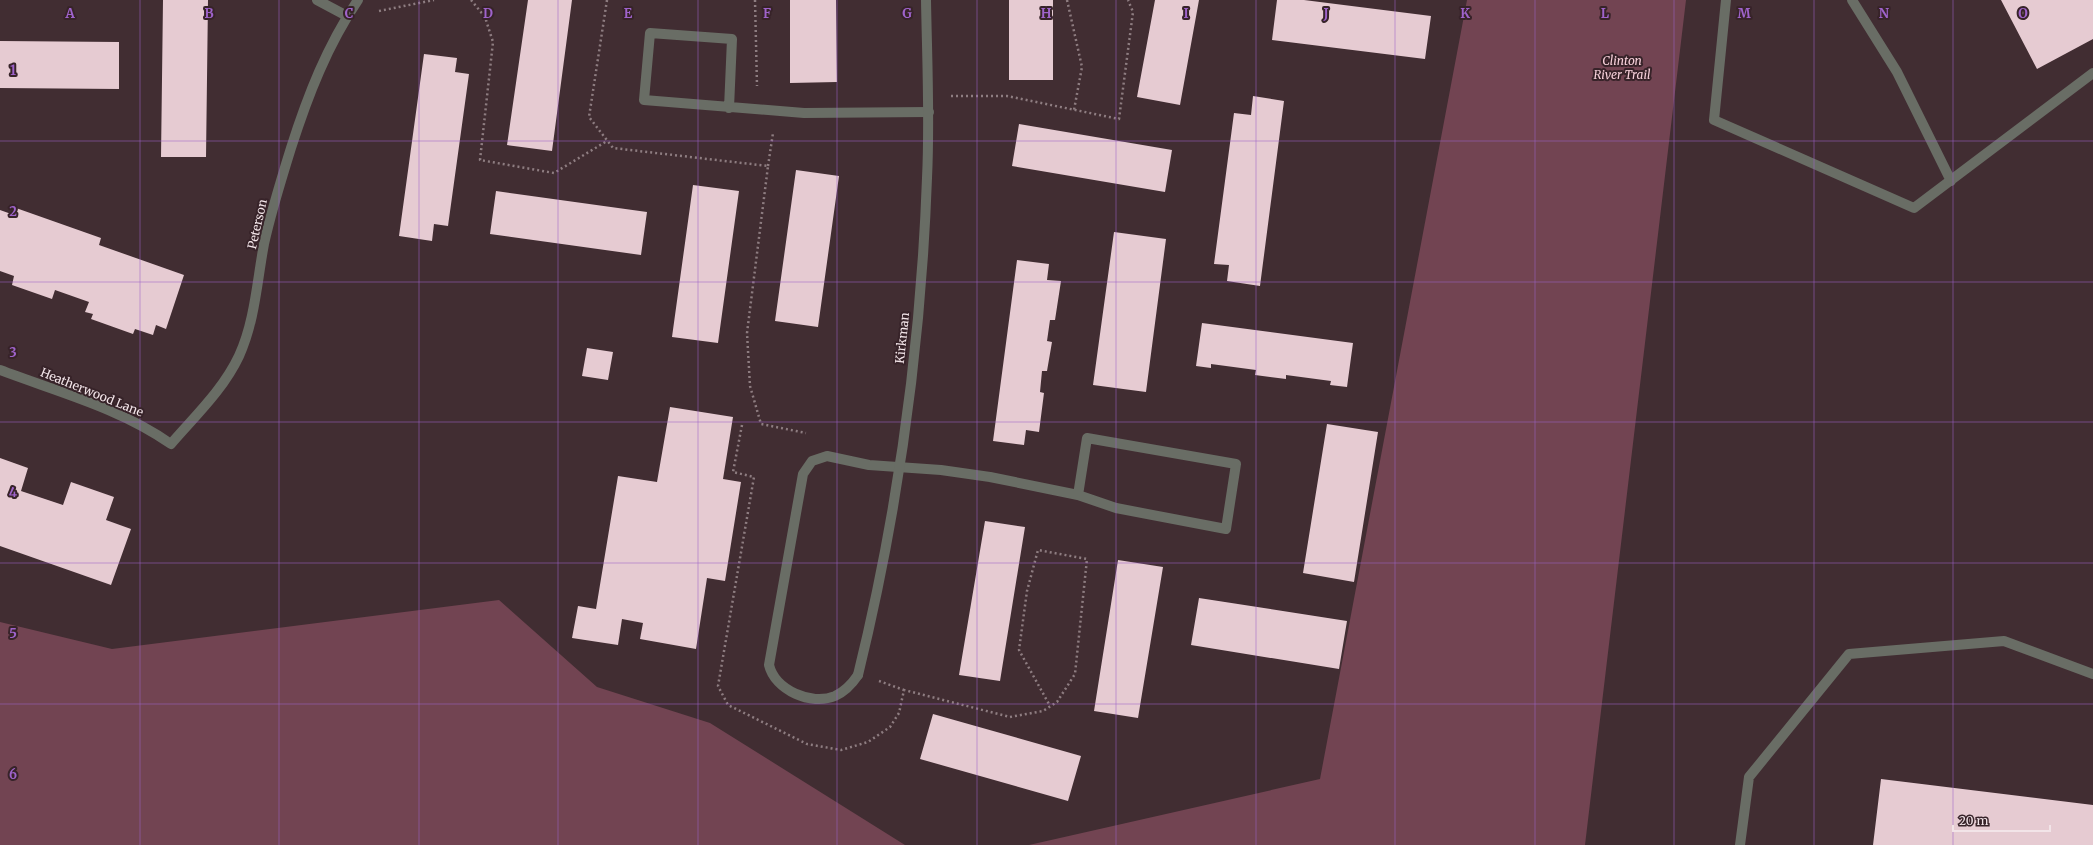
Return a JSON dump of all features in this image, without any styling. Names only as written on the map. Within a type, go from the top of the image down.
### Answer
[{"type":"street","points":[[318,0],[347,16]]},
{"type":"street","name":"Peterson","points":[[171,444],[221,386],[239,356],[250,323],[264,243],[281,180],[314,81],[334,39],[358,0]]},
{"type":"street","name":"Kirkman","points":[[900,467],[869,465],[827,456],[819,457],[812,461],[803,474],[769,660],[771,672],[776,682],[785,689],[805,696],[824,698],[834,696],[851,685],[858,674],[885,553],[900,467],[915,342],[924,240],[929,112],[926,0]]},
{"type":"street","points":[[1726,0],[1714,120],[1914,208],[2093,73]]},
{"type":"street","points":[[1852,0],[1897,72],[1951,181]]},
{"type":"street","points":[[729,108],[732,40],[650,32],[644,100],[729,108],[804,113],[929,112]]},
{"type":"street","name":"Heatherwood Lane","points":[[0,370],[120,414],[154,432],[171,444]]},
{"type":"street","points":[[900,467],[990,477],[1078,495],[1116,508],[1226,529],[1236,464],[1087,438],[1078,495]]},
{"type":"street","points":[[1740,845],[1749,777],[1849,654],[2004,641],[2093,674]]},
{"type":"path","points":[[379,11],[434,0]]},
{"type":"path","points":[[472,0],[485,16],[493,42],[480,160],[554,173],[607,140]]},
{"type":"path","points":[[606,0],[589,117],[613,148],[768,166]]},
{"type":"path","points":[[1067,0],[1082,67],[1074,110]]},
{"type":"path","points":[[928,95],[1007,96],[1119,119],[1133,12],[1128,0]]},
{"type":"path","points":[[773,132],[746,333],[750,386],[761,424],[806,433]]},
{"type":"path","points":[[742,425],[733,472],[754,477],[718,686],[728,705],[807,744],[841,750],[868,742],[890,727],[899,713],[904,690],[1010,717],[1043,711],[1057,702],[1075,674],[1087,559],[1038,550],[1027,591],[1019,650],[1050,706]]},
{"type":"green space","name":"Clinton River Trail","points":[[1467,0],[1686,0],[1585,845],[1029,845],[1320,779]]},
{"type":"green space","points":[[499,600],[597,687],[710,723],[905,845],[0,845],[0,622],[112,649]]},
{"type":"building","points":[[163,0],[208,0],[206,157],[161,157]]},
{"type":"building","points":[[528,0],[572,0],[552,151],[507,145]]},
{"type":"building","points":[[790,0],[836,0],[837,82],[790,83]]},
{"type":"building","points":[[1009,0],[1053,0],[1053,80],[1009,80]]},
{"type":"building","points":[[1155,0],[1199,0],[1180,105],[1137,97]]},
{"type":"building","points":[[1277,0],[1304,0],[1431,16],[1425,59],[1272,40]]},
{"type":"building","points":[[2001,0],[2093,0],[2093,39],[2037,69]]},
{"type":"building","points":[[0,41],[119,42],[119,89],[0,88]]},
{"type":"building","points":[[424,54],[457,58],[455,72],[469,74],[448,226],[434,224],[432,241],[399,236]]},
{"type":"building","points":[[1253,96],[1284,101],[1260,286],[1227,281],[1229,265],[1214,264],[1234,113],[1251,115]]},
{"type":"building","points":[[1019,124],[1172,150],[1165,192],[1012,166]]},
{"type":"building","points":[[796,170],[839,176],[818,327],[775,321]]},
{"type":"building","points":[[693,185],[739,191],[718,343],[672,337]]},
{"type":"building","points":[[496,191],[647,212],[641,255],[490,234]]},
{"type":"building","points":[[16,208],[101,238],[99,245],[184,275],[166,329],[156,325],[153,335],[135,329],[133,334],[91,319],[93,314],[85,312],[89,302],[55,290],[52,299],[12,285],[14,276],[0,271],[0,210],[14,215]]},
{"type":"building","points":[[1114,232],[1166,239],[1146,392],[1093,385]]},
{"type":"building","points":[[1017,260],[1049,264],[1047,280],[1061,281],[1055,320],[1050,320],[1047,341],[1052,342],[1047,371],[1042,371],[1040,392],[1044,393],[1039,432],[1026,430],[1024,445],[993,441]]},
{"type":"building","points":[[1202,323],[1353,343],[1347,387],[1330,385],[1331,381],[1286,375],[1286,379],[1255,375],[1256,370],[1211,364],[1211,368],[1196,366]]},
{"type":"building","points":[[587,348],[613,352],[608,380],[582,376]]},
{"type":"building","points":[[670,407],[733,417],[723,479],[741,482],[725,581],[707,578],[696,649],[640,639],[643,623],[622,619],[618,645],[572,638],[578,606],[596,609],[618,476],[657,482]]},
{"type":"building","points":[[1327,424],[1378,432],[1354,582],[1303,573]]},
{"type":"building","points":[[0,458],[28,468],[21,491],[63,505],[71,482],[114,497],[106,520],[131,529],[111,585],[0,546]]},
{"type":"building","points":[[985,521],[1025,527],[1000,681],[959,675]]},
{"type":"building","points":[[1118,560],[1163,567],[1138,718],[1094,711]]},
{"type":"building","points":[[1199,598],[1347,621],[1339,669],[1191,645]]},
{"type":"building","points":[[933,714],[1081,756],[1068,801],[920,759]]},
{"type":"building","points":[[1881,779],[2093,805],[2093,845],[1873,845]]}]
